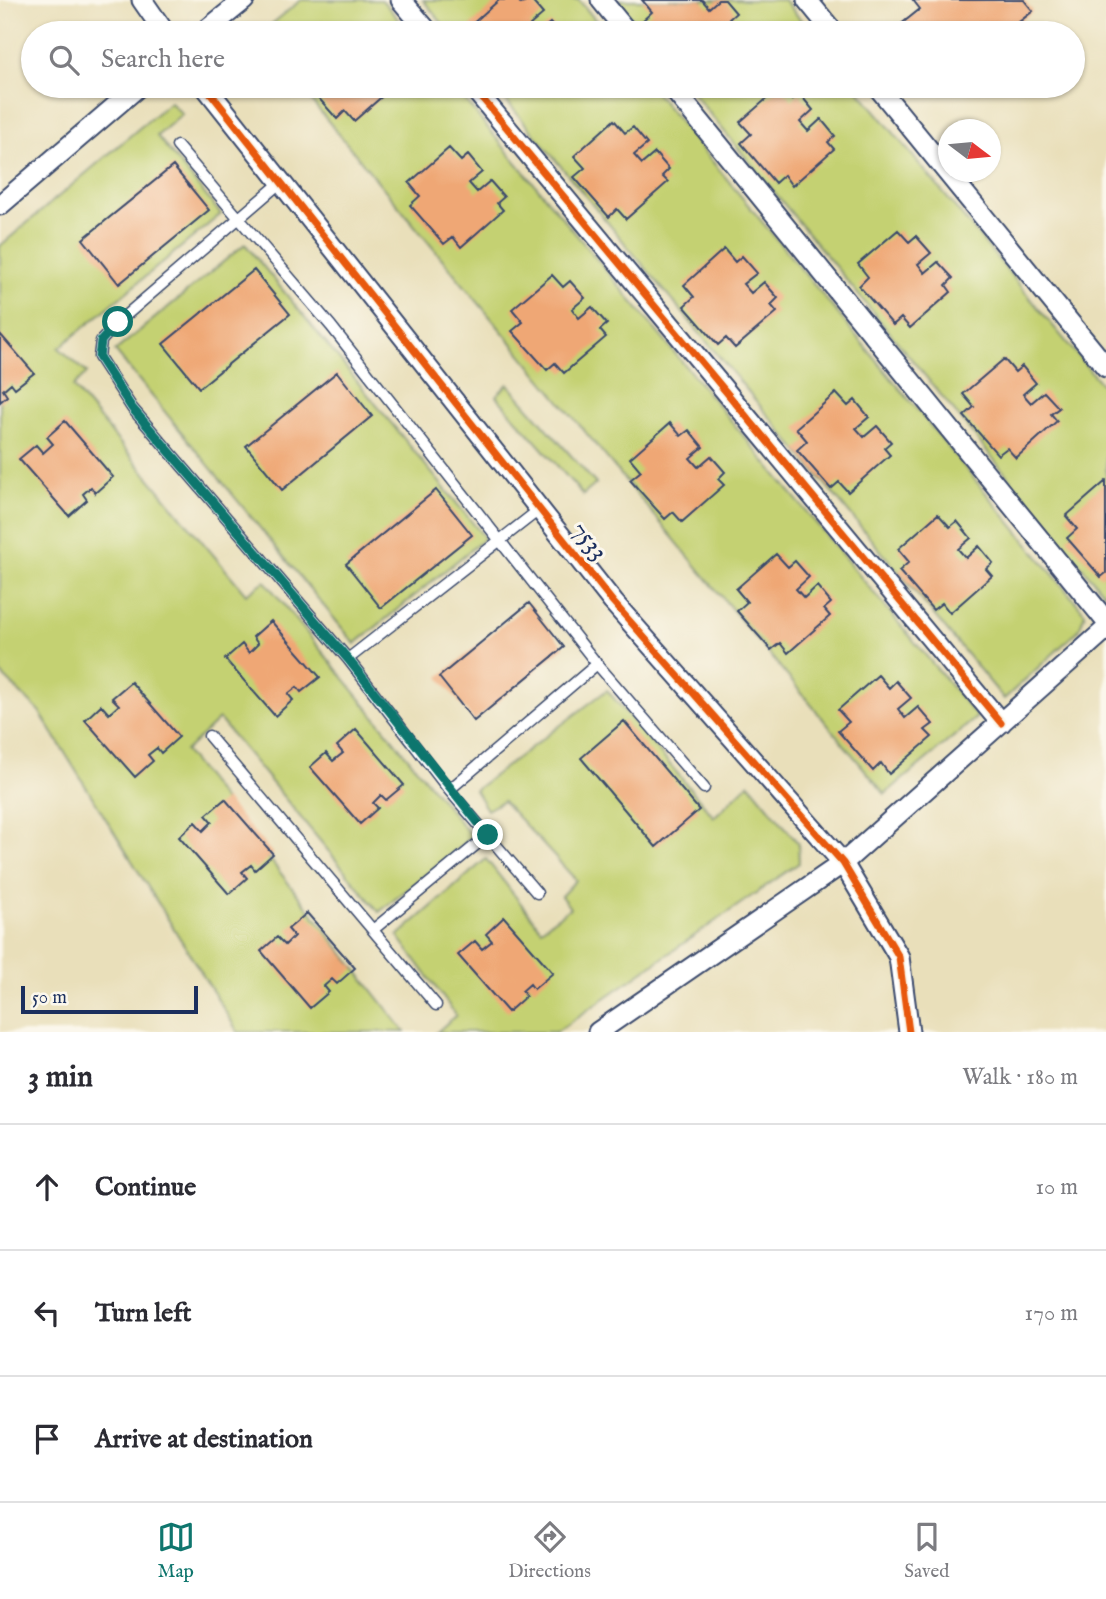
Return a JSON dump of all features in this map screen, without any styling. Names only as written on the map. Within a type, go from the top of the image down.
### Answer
[{"type":"street","points":[[142,0],[157,21]]},
{"type":"street","points":[[218,21],[244,0]]},
{"type":"street","points":[[401,0],[419,21]]},
{"type":"street","points":[[601,0],[618,21]]},
{"type":"street","points":[[807,0],[824,21]]},
{"type":"street","points":[[0,205],[125,98]]},
{"type":"street","name":"7533","points":[[214,98],[613,602],[843,863],[900,957],[909,1032]]},
{"type":"street","points":[[482,98],[1001,723]]},
{"type":"street","points":[[681,98],[1106,621]]},
{"type":"street","points":[[887,98],[1106,367]]},
{"type":"street","points":[[598,1032],[843,863],[1106,629]]},
{"type":"lane","points":[[177,146],[238,219],[335,323],[597,664],[704,788]]},
{"type":"lane","points":[[281,182],[118,322],[101,341],[99,357],[132,408],[348,659],[449,790],[537,893]]},
{"type":"lane","points":[[348,659],[540,509]]},
{"type":"lane","points":[[449,790],[597,664]]},
{"type":"lane","points":[[209,736],[436,1005]]},
{"type":"lane","points":[[374,929],[488,835]]},
{"type":"green space","points":[[301,0],[382,0],[400,21],[276,21]]},
{"type":"green space","points":[[423,0],[579,0],[596,21],[440,21]]},
{"type":"green space","points":[[617,0],[784,0],[802,21],[634,21]]},
{"type":"green space","points":[[309,98],[463,98],[977,717],[885,794]]},
{"type":"green space","points":[[504,98],[660,98],[1085,613],[1079,630],[1004,699]]},
{"type":"green space","points":[[697,98],[865,98],[1106,390],[1106,596]]},
{"type":"green space","points":[[170,102],[182,114],[157,136],[221,214],[59,348],[87,373],[73,387],[246,594],[265,581],[472,837],[379,912],[219,719],[185,751],[405,1032],[238,1032],[39,711],[0,673],[0,246]]},
{"type":"green space","points":[[245,244],[485,538],[355,644],[115,351]]},
{"type":"green space","points":[[508,384],[596,484],[583,495],[496,396]]},
{"type":"green space","points":[[607,690],[714,817],[749,783],[798,843],[799,863],[556,1032],[437,1032],[456,1015],[398,936],[486,859],[541,929],[570,908],[561,896],[576,880],[503,801],[487,810],[475,790]]},
{"type":"building","points":[[499,0],[518,0],[521,4],[531,0],[543,14],[535,21],[476,21]]},
{"type":"building","points":[[642,0],[702,0],[709,8],[718,0],[725,0],[736,13],[729,19],[731,21],[642,21],[652,12]]},
{"type":"building","points":[[913,0],[1024,0],[1033,11],[1020,21],[905,21],[920,9]]},
{"type":"building","points":[[319,98],[380,98],[354,121],[345,111],[337,119]]},
{"type":"building","points":[[767,98],[803,98],[813,110],[800,122],[808,131],[821,119],[835,136],[828,142],[834,149],[792,186],[784,175],[775,183],[741,143],[751,134],[740,122]]},
{"type":"building","points":[[614,120],[625,133],[633,127],[647,144],[634,155],[642,164],[655,153],[669,169],[662,176],[668,182],[626,219],[617,209],[609,217],[574,177],[585,168],[574,156]]},
{"type":"building","points":[[449,148],[461,161],[468,155],[482,172],[469,183],[477,192],[490,181],[504,197],[497,203],[503,210],[461,247],[453,237],[444,244],[410,205],[420,196],[409,183]]},
{"type":"building","points":[[173,166],[209,210],[119,284],[83,239]]},
{"type":"building","points":[[898,230],[909,242],[916,236],[931,253],[918,264],[925,273],[938,262],[953,278],[946,285],[951,292],[910,328],[901,318],[893,325],[859,286],[868,277],[858,264]]},
{"type":"building","points":[[724,249],[735,262],[742,256],[757,273],[743,284],[751,293],[764,282],[778,298],[771,305],[777,312],[735,348],[726,338],[718,345],[684,306],[694,297],[684,285]]},
{"type":"building","points":[[254,270],[290,314],[199,388],[163,344]]},
{"type":"building","points":[[552,275],[563,287],[570,281],[585,298],[572,309],[579,318],[592,307],[607,324],[600,330],[606,337],[564,373],[555,363],[547,370],[512,331],[523,322],[512,309]]},
{"type":"building","points":[[0,334],[34,373],[15,388],[11,383],[3,390],[7,396],[0,402]]},
{"type":"building","points":[[1004,359],[1015,372],[1022,366],[1036,383],[1023,394],[1031,403],[1044,392],[1059,408],[1051,414],[1057,421],[1016,458],[1007,448],[998,455],[964,416],[974,407],[963,394]]},
{"type":"building","points":[[337,372],[372,416],[282,490],[246,446]]},
{"type":"building","points":[[836,393],[848,406],[855,400],[869,417],[856,428],[864,437],[877,426],[891,442],[884,448],[890,455],[848,492],[839,482],[831,489],[797,450],[807,441],[796,428]]},
{"type":"building","points":[[65,421],[113,477],[95,493],[91,487],[83,494],[87,500],[69,516],[19,459],[36,445],[43,453],[53,444],[47,437]]},
{"type":"building","points":[[670,423],[681,436],[689,430],[703,447],[690,458],[698,467],[711,456],[725,472],[718,479],[724,485],[682,522],[673,512],[665,519],[630,480],[641,471],[630,458]]},
{"type":"building","points":[[1106,481],[1106,573],[1101,577],[1067,538],[1077,529],[1066,516]]},
{"type":"building","points":[[436,490],[472,535],[381,608],[346,564]]},
{"type":"building","points":[[938,514],[950,527],[957,521],[971,538],[958,549],[966,558],[979,546],[993,563],[986,569],[992,576],[950,613],[942,603],[933,610],[899,571],[909,562],[898,549]]},
{"type":"building","points":[[776,554],[788,567],[795,561],[809,577],[796,589],[804,598],[817,586],[831,603],[824,609],[830,616],[788,653],[780,643],[771,650],[737,611],[747,602],[736,589]]},
{"type":"building","points":[[529,603],[564,647],[474,721],[439,677]]},
{"type":"building","points":[[271,621],[320,677],[301,692],[297,687],[288,694],[293,700],[275,716],[225,659],[242,644],[249,653],[258,644],[253,637]]},
{"type":"building","points":[[878,675],[889,688],[896,681],[911,698],[898,709],[905,718],[918,707],[933,724],[925,730],[932,737],[889,774],[881,763],[873,771],[838,731],[849,722],[838,710]]},
{"type":"building","points":[[131,682],[179,737],[161,753],[157,748],[148,755],[153,761],[135,777],[85,720],[101,705],[109,714],[119,705],[112,698]]},
{"type":"building","points":[[624,721],[699,810],[656,847],[581,758]]},
{"type":"building","points":[[356,729],[404,785],[386,800],[381,795],[373,803],[378,808],[360,824],[310,767],[326,753],[333,761],[343,753],[337,746]]},
{"type":"building","points":[[225,799],[273,854],[255,870],[251,865],[242,872],[247,878],[229,894],[179,837],[195,822],[203,831],[212,822],[206,815]]},
{"type":"building","points":[[307,913],[355,968],[337,984],[332,979],[324,986],[329,992],[310,1008],[261,951],[277,937],[285,945],[294,936],[288,929]]},
{"type":"building","points":[[504,917],[553,973],[534,989],[530,984],[522,991],[526,996],[508,1012],[458,955],[475,941],[482,949],[492,941],[486,934]]},
{"type":"cycle path","points":[[214,98],[613,602],[843,863],[899,957],[909,1032]]},
{"type":"cycle path","points":[[482,98],[1001,723]]},
{"type":"route","points":[[118,322],[101,341],[99,357],[132,408],[348,659],[449,790],[488,835]]}]
